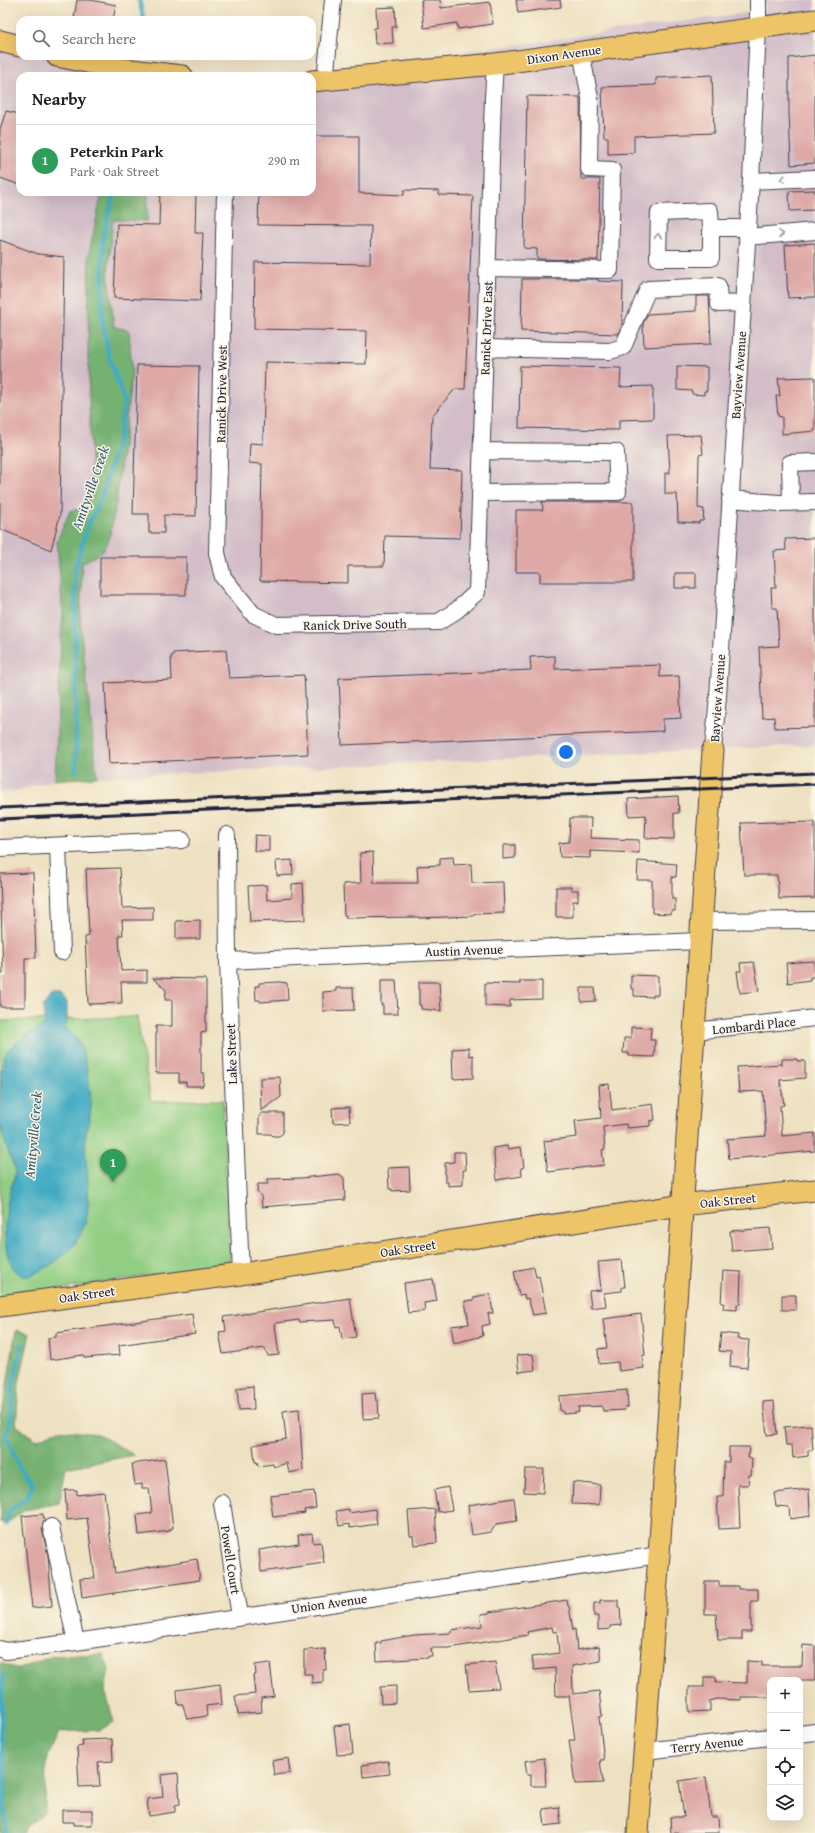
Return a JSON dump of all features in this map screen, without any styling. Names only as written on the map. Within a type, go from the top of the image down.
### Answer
[{"type":"main road","name":"Dixon Avenue","points":[[318,81],[495,64],[815,20]]},
{"type":"main road","points":[[0,41],[16,45]]},
{"type":"main road","points":[[76,60],[122,70],[142,72]]},
{"type":"main road","points":[[638,1833],[659,1554],[713,750]]},
{"type":"main road","name":"Oak Street","points":[[0,1306],[241,1274],[682,1205],[815,1190]]},
{"type":"street","points":[[318,81],[333,0]]},
{"type":"street","name":"Bayview Avenue","points":[[713,750],[748,233],[758,0]]},
{"type":"street","points":[[488,268],[610,270],[612,170],[589,169],[590,98],[581,52]]},
{"type":"street","name":"Ranick Drive East","points":[[477,592],[495,64]]},
{"type":"street","points":[[751,181],[815,178]]},
{"type":"street","name":"Ranick Drive West","points":[[225,196],[217,553],[223,577],[234,592]]},
{"type":"street","points":[[710,211],[711,228],[711,258],[658,258],[659,213],[710,211]]},
{"type":"street","points":[[711,228],[748,233],[815,231]]},
{"type":"street","points":[[485,348],[610,351],[623,347],[648,289],[718,286],[719,304],[743,303]]},
{"type":"street","points":[[480,493],[618,492],[616,452],[482,451]]},
{"type":"street","points":[[791,503],[790,463],[815,462]]},
{"type":"street","points":[[730,499],[791,503],[815,502]]},
{"type":"street","name":"Ranick Drive South","points":[[234,592],[253,614],[276,625],[439,622],[457,610],[477,592]]},
{"type":"street","name":"Lake Street","points":[[227,835],[228,961],[241,1274]]},
{"type":"street","points":[[0,848],[182,840]]},
{"type":"street","points":[[58,846],[62,952]]},
{"type":"street","name":"Austin Avenue","points":[[228,961],[701,931],[815,920]]},
{"type":"street","name":"Lombardi Place","points":[[694,1032],[815,1018]]},
{"type":"street","name":"Powell Court","points":[[222,1503],[240,1616]]},
{"type":"street","points":[[51,1527],[76,1642]]},
{"type":"street","name":"Union Avenue","points":[[0,1649],[6,1651],[76,1642],[240,1616],[659,1554]]},
{"type":"street","points":[[803,1734],[815,1732]]},
{"type":"street","name":"Terry Avenue","points":[[644,1751],[767,1737]]},
{"type":"shaded area","points":[[765,0],[815,0],[815,745],[97,777],[80,622],[82,563],[102,552],[109,540],[116,503],[129,330],[114,327],[108,271],[113,220],[147,221],[148,196],[316,196],[316,72],[766,10]]},
{"type":"shaded area","points":[[0,50],[16,55],[16,60],[78,60],[173,72],[16,72],[16,196],[101,196],[89,254],[88,357],[92,494],[57,541],[63,616],[55,780],[11,792],[0,792]]},
{"type":"green space","points":[[101,196],[148,196],[147,221],[113,220],[108,271],[114,327],[129,330],[132,372],[116,503],[109,540],[102,552],[82,563],[80,622],[97,777],[55,780],[63,616],[57,541],[70,511],[83,508],[92,494],[88,357],[89,254]]},
{"type":"green space","points":[[137,1017],[151,1101],[223,1100],[230,1264],[0,1298],[0,1021]]},
{"type":"green space","points":[[16,1330],[30,1334],[19,1383],[16,1425],[36,1440],[59,1430],[98,1434],[134,1455],[66,1468],[59,1503],[25,1510],[6,1524],[0,1522],[0,1414],[3,1409]]},
{"type":"green space","points":[[103,1654],[109,1669],[105,1691],[114,1722],[100,1730],[59,1732],[46,1761],[45,1812],[24,1829],[23,1833],[0,1833],[0,1663],[19,1669],[53,1656]]},
{"type":"water","points":[[51,996],[60,996],[67,1002],[67,1024],[64,1028],[76,1038],[79,1043],[85,1060],[89,1082],[91,1108],[85,1143],[88,1183],[87,1216],[82,1231],[74,1245],[60,1258],[40,1271],[30,1276],[24,1276],[14,1269],[10,1261],[5,1241],[5,1221],[15,1173],[0,1124],[1,1076],[4,1059],[9,1049],[18,1041],[45,1024],[43,1006]]},
{"type":"building","points":[[77,0],[91,0],[116,5],[114,16],[74,16]]},
{"type":"building","points":[[421,0],[440,0],[441,8],[490,2],[493,24],[458,29],[457,23],[424,28]]},
{"type":"building","points":[[516,0],[560,0],[561,7],[518,13]]},
{"type":"building","points":[[395,7],[396,27],[392,27],[393,43],[375,44],[374,28],[377,28],[376,8]]},
{"type":"building","points":[[815,55],[815,163],[791,165],[789,58]]},
{"type":"building","points":[[712,75],[714,133],[634,136],[634,153],[608,154],[608,137],[604,137],[602,87],[656,85],[656,78]]},
{"type":"building","points":[[527,96],[580,97],[581,179],[600,179],[598,260],[537,259],[537,249],[524,248]]},
{"type":"building","points":[[6,111],[16,113],[16,184],[0,178],[0,129]]},
{"type":"building","points":[[316,136],[359,136],[359,193],[404,195],[404,190],[439,191],[439,195],[473,196],[465,389],[455,389],[432,416],[430,469],[462,470],[460,538],[385,536],[384,566],[348,566],[348,583],[260,581],[262,464],[249,463],[250,443],[263,444],[265,362],[366,364],[367,331],[254,329],[255,262],[370,264],[371,226],[258,225],[259,196],[316,196]]},
{"type":"building","points":[[815,190],[815,210],[790,211],[789,191]]},
{"type":"building","points":[[160,196],[196,196],[195,233],[203,233],[200,301],[114,298],[117,224],[159,225]]},
{"type":"building","points":[[0,240],[38,254],[64,257],[60,515],[51,550],[0,529]]},
{"type":"building","points":[[815,243],[815,297],[788,298],[785,245]]},
{"type":"building","points":[[522,279],[598,279],[598,281],[623,282],[622,326],[618,334],[521,331]]},
{"type":"building","points":[[696,296],[709,296],[711,344],[644,347],[643,324],[648,314],[696,311]]},
{"type":"building","points":[[137,365],[199,366],[196,516],[164,515],[164,533],[149,533],[149,514],[133,514]]},
{"type":"building","points":[[520,366],[621,368],[620,387],[653,386],[653,419],[619,420],[619,430],[519,428]]},
{"type":"building","points":[[677,366],[707,367],[707,391],[704,391],[704,395],[692,394],[692,391],[677,390]]},
{"type":"building","points":[[815,377],[815,431],[782,434],[782,417],[778,416],[776,396],[780,396],[778,378]]},
{"type":"building","points":[[701,435],[703,454],[699,455],[698,508],[704,509],[703,521],[699,521],[699,523],[678,522],[677,494],[665,494],[665,473],[670,473],[668,436]]},
{"type":"building","points":[[542,502],[633,502],[633,582],[540,582],[540,572],[516,572],[516,510],[543,510]]},
{"type":"building","points":[[815,538],[815,727],[775,728],[774,717],[762,718],[759,647],[779,646],[777,608],[772,608],[771,588],[776,588],[774,551],[786,550],[785,539]]},
{"type":"building","points":[[100,557],[186,557],[186,595],[100,595]]},
{"type":"building","points":[[675,573],[696,573],[696,588],[675,588]]},
{"type":"building","points":[[226,650],[229,678],[304,675],[308,754],[109,764],[105,683],[172,680],[171,656],[173,656],[173,653]]},
{"type":"building","points":[[555,656],[555,669],[660,665],[660,677],[679,676],[681,718],[663,719],[663,731],[342,745],[339,678],[531,670],[530,657]]},
{"type":"building","points":[[678,796],[679,813],[674,813],[674,839],[645,838],[646,815],[629,816],[628,799]]},
{"type":"building","points":[[570,818],[591,818],[590,838],[639,840],[639,853],[590,851],[590,858],[560,857],[559,843],[569,842]]},
{"type":"building","points":[[815,822],[815,898],[779,899],[777,875],[744,875],[741,823]]},
{"type":"building","points":[[255,835],[269,836],[269,851],[254,851]]},
{"type":"building","points":[[503,845],[515,845],[515,858],[503,859]]},
{"type":"building","points":[[373,852],[374,883],[418,883],[417,866],[440,865],[440,858],[453,857],[454,865],[471,864],[472,883],[503,882],[504,913],[474,914],[474,916],[419,918],[346,918],[346,915],[344,915],[343,884],[361,883],[360,853]]},
{"type":"building","points":[[292,860],[293,875],[277,876],[276,861]]},
{"type":"building","points":[[638,861],[677,864],[676,877],[672,877],[672,899],[675,899],[675,911],[671,911],[671,914],[652,913],[652,880],[637,880]]},
{"type":"building","points":[[120,868],[122,908],[153,907],[153,920],[122,920],[123,935],[119,935],[121,971],[147,970],[147,982],[121,982],[122,1003],[88,1004],[85,937],[89,936],[86,869]]},
{"type":"building","points":[[33,873],[36,958],[25,958],[25,1007],[0,1007],[0,973],[3,973],[0,874]]},
{"type":"building","points":[[303,883],[305,920],[250,922],[248,886],[266,885],[267,900],[292,898],[292,884]]},
{"type":"building","points":[[556,887],[571,887],[571,890],[578,890],[578,901],[573,901],[573,917],[556,917]]},
{"type":"building","points":[[200,920],[200,939],[176,939],[176,921]]},
{"type":"building","points":[[814,961],[815,977],[810,977],[810,980],[788,983],[786,963]]},
{"type":"building","points":[[754,962],[759,991],[740,993],[737,971],[741,971],[740,963]]},
{"type":"building","points":[[631,975],[658,976],[658,995],[653,995],[653,997],[634,996],[634,989],[631,989]]},
{"type":"building","points":[[153,978],[206,979],[206,1032],[201,1033],[201,1073],[204,1073],[203,1086],[186,1086],[186,1082],[179,1082],[179,1073],[156,1073],[156,1026],[172,1026],[172,1000],[165,1000],[166,990]]},
{"type":"building","points":[[381,980],[396,980],[398,1014],[383,1014],[383,1005],[381,1005]]},
{"type":"building","points":[[520,981],[542,981],[542,999],[510,1000],[510,1007],[485,1006],[485,983],[520,984]]},
{"type":"building","points":[[419,982],[439,982],[441,1011],[421,1009],[421,1005],[419,1005]]},
{"type":"building","points":[[259,983],[287,983],[288,1000],[260,1002],[260,1000],[256,1000],[255,986],[259,986]]},
{"type":"building","points":[[336,988],[353,988],[354,1010],[323,1011],[323,992],[336,991]]},
{"type":"building","points":[[581,988],[595,988],[596,1001],[581,1002]]},
{"type":"building","points":[[631,1027],[651,1028],[650,1040],[655,1040],[654,1057],[629,1056],[629,1053],[623,1053],[624,1038],[631,1038]]},
{"type":"building","points":[[469,1048],[469,1056],[473,1055],[473,1078],[453,1079],[452,1049]]},
{"type":"building","points":[[782,1059],[797,1059],[797,1061],[805,1061],[805,1078],[780,1080],[784,1105],[780,1106],[782,1136],[815,1133],[815,1151],[729,1159],[727,1139],[766,1136],[763,1091],[739,1092],[737,1067],[782,1064]]},
{"type":"building","points":[[280,1077],[281,1097],[261,1111],[260,1078]]},
{"type":"building","points":[[609,1084],[612,1110],[653,1104],[655,1120],[650,1121],[650,1126],[627,1128],[626,1124],[603,1127],[605,1149],[602,1150],[604,1165],[548,1172],[544,1141],[577,1137],[575,1121],[601,1118],[599,1085]]},
{"type":"building","points":[[349,1107],[350,1122],[333,1123],[332,1108]]},
{"type":"building","points":[[261,1113],[283,1113],[283,1133],[279,1136],[259,1134],[259,1116],[261,1116]]},
{"type":"building","points":[[507,1146],[508,1149],[521,1147],[524,1167],[521,1168],[522,1176],[497,1180],[493,1148]]},
{"type":"building","points":[[454,1152],[465,1152],[466,1170],[463,1170],[463,1185],[448,1186],[448,1182],[445,1182],[445,1163],[454,1162]]},
{"type":"building","points":[[409,1167],[410,1190],[392,1191],[392,1189],[389,1189],[388,1168]]},
{"type":"building","points":[[339,1174],[344,1178],[345,1200],[262,1207],[261,1196],[257,1192],[258,1184],[268,1184],[268,1179],[301,1178]]},
{"type":"building","points":[[770,1228],[772,1248],[732,1251],[730,1231]]},
{"type":"building","points":[[622,1260],[625,1287],[622,1287],[622,1291],[604,1293],[606,1306],[591,1308],[589,1291],[601,1290],[598,1262]]},
{"type":"building","points":[[534,1267],[536,1277],[539,1276],[546,1313],[533,1315],[528,1298],[525,1299],[524,1294],[519,1295],[514,1271]]},
{"type":"building","points":[[723,1271],[741,1272],[740,1304],[737,1304],[737,1310],[723,1309],[724,1303],[721,1303]]},
{"type":"building","points":[[433,1279],[437,1301],[424,1303],[425,1311],[408,1313],[404,1283]]},
{"type":"building","points":[[490,1294],[493,1313],[488,1313],[490,1324],[482,1326],[483,1336],[454,1343],[451,1326],[469,1324],[465,1301],[474,1300],[474,1297]]},
{"type":"building","points":[[782,1295],[796,1295],[796,1310],[782,1310]]},
{"type":"building","points":[[350,1298],[356,1337],[342,1339],[340,1326],[336,1327],[335,1320],[299,1322],[299,1320],[276,1323],[279,1355],[268,1356],[265,1348],[223,1354],[219,1332],[226,1331],[224,1317]]},
{"type":"building","points":[[192,1314],[195,1334],[119,1345],[120,1355],[84,1358],[83,1355],[50,1360],[48,1338],[56,1337],[56,1333]]},
{"type":"building","points":[[641,1314],[645,1355],[642,1356],[644,1368],[619,1371],[618,1362],[599,1364],[598,1349],[607,1348],[603,1319]]},
{"type":"building","points":[[721,1333],[738,1335],[737,1339],[749,1340],[747,1368],[730,1366],[731,1352],[719,1351]]},
{"type":"building","points":[[533,1354],[535,1370],[519,1372],[517,1355]]},
{"type":"building","points":[[253,1386],[254,1409],[239,1410],[237,1388]]},
{"type":"building","points":[[627,1390],[628,1407],[624,1407],[625,1410],[603,1411],[602,1406],[578,1407],[579,1412],[576,1413],[563,1414],[563,1411],[560,1411],[559,1396]]},
{"type":"building","points":[[375,1393],[376,1401],[378,1401],[379,1418],[363,1419],[362,1394]]},
{"type":"building","points":[[774,1401],[777,1434],[767,1435],[763,1402]]},
{"type":"building","points":[[299,1409],[303,1470],[289,1473],[287,1463],[274,1467],[273,1464],[258,1466],[257,1462],[255,1462],[253,1445],[286,1439],[283,1411]]},
{"type":"building","points":[[811,1425],[813,1450],[808,1450],[808,1456],[793,1458],[792,1445],[786,1445],[784,1427]]},
{"type":"building","points":[[729,1447],[749,1447],[748,1458],[752,1458],[751,1475],[749,1475],[748,1485],[738,1485],[740,1528],[719,1529],[717,1497],[723,1497],[724,1462],[729,1462]]},
{"type":"building","points":[[165,1459],[173,1528],[170,1529],[170,1531],[139,1535],[137,1515],[152,1513],[149,1488],[142,1488],[142,1484],[135,1485],[132,1464]]},
{"type":"building","points":[[525,1469],[544,1469],[543,1493],[524,1492]]},
{"type":"building","points":[[573,1482],[600,1485],[599,1505],[572,1504]]},
{"type":"building","points":[[448,1487],[452,1510],[438,1512],[434,1490]]},
{"type":"building","points":[[809,1489],[810,1516],[790,1519],[789,1507],[776,1506],[774,1493]]},
{"type":"building","points":[[65,1490],[77,1490],[77,1495],[104,1492],[115,1573],[197,1559],[200,1580],[82,1598],[80,1579],[95,1578],[87,1518],[67,1520]]},
{"type":"building","points":[[314,1491],[316,1508],[304,1510],[305,1513],[273,1517],[270,1496]]},
{"type":"building","points":[[514,1498],[517,1521],[496,1524],[491,1532],[472,1535],[468,1505]]},
{"type":"building","points":[[349,1509],[349,1513],[375,1509],[377,1524],[350,1528],[349,1524],[339,1526],[336,1511]]},
{"type":"building","points":[[435,1509],[437,1543],[414,1545],[413,1536],[410,1536],[408,1511]]},
{"type":"building","points":[[43,1514],[44,1521],[42,1529],[48,1556],[52,1606],[32,1608],[22,1516]]},
{"type":"building","points":[[312,1533],[313,1543],[321,1542],[324,1563],[261,1572],[259,1550],[299,1544],[298,1535]]},
{"type":"building","points":[[705,1581],[719,1581],[719,1586],[738,1586],[738,1589],[758,1589],[758,1601],[751,1601],[751,1632],[742,1632],[742,1640],[718,1640],[716,1614],[705,1614]]},
{"type":"building","points":[[567,1600],[573,1630],[575,1629],[577,1650],[599,1646],[601,1661],[572,1666],[573,1694],[599,1691],[602,1716],[599,1717],[604,1760],[600,1760],[603,1783],[575,1784],[569,1740],[575,1740],[569,1696],[556,1696],[555,1668],[534,1670],[532,1657],[559,1653],[557,1631],[553,1632],[552,1627],[527,1632],[528,1635],[449,1648],[431,1648],[432,1656],[428,1656],[428,1658],[377,1661],[376,1643],[381,1643],[381,1641],[414,1635],[451,1633],[451,1630],[482,1626],[481,1614]]},
{"type":"building","points":[[600,1600],[618,1600],[621,1625],[610,1626],[610,1629],[598,1630],[598,1616],[594,1616],[594,1603],[600,1603]]},
{"type":"building","points":[[803,1645],[815,1646],[815,1680],[803,1680],[803,1677],[767,1677],[767,1697],[741,1697],[741,1700],[717,1699],[710,1701],[710,1711],[689,1712],[689,1687],[704,1687],[704,1677],[716,1677],[716,1682],[747,1683],[747,1661],[762,1662],[762,1666],[802,1666]]},
{"type":"building","points":[[325,1649],[326,1670],[323,1670],[323,1682],[312,1683],[312,1674],[304,1674],[304,1650]]},
{"type":"building","points":[[495,1662],[499,1688],[469,1690],[466,1665]]},
{"type":"building","points":[[270,1663],[274,1696],[261,1698],[262,1712],[238,1714],[235,1696],[255,1694],[253,1675],[256,1675],[255,1665]]},
{"type":"building","points":[[220,1684],[222,1704],[206,1706],[207,1716],[187,1719],[183,1705],[178,1705],[177,1690]]},
{"type":"building","points":[[396,1686],[396,1703],[381,1704],[380,1687]]},
{"type":"building","points":[[350,1724],[353,1754],[337,1755],[334,1726]]},
{"type":"building","points":[[112,1739],[113,1761],[98,1762],[100,1786],[79,1787],[77,1747],[83,1746],[82,1740]]},
{"type":"building","points":[[288,1758],[290,1773],[274,1775],[272,1761]]},
{"type":"building","points":[[544,1758],[546,1786],[531,1786],[531,1775],[527,1775],[525,1761]]},
{"type":"building","points":[[388,1761],[390,1774],[363,1777],[362,1765]]},
{"type":"building","points":[[178,1773],[180,1804],[175,1805],[175,1812],[149,1816],[147,1799],[163,1797],[161,1775]]},
{"type":"building","points":[[706,1777],[711,1817],[718,1817],[719,1833],[671,1833],[670,1817],[684,1817],[679,1781]]},
{"type":"building","points":[[559,1807],[561,1824],[545,1826],[543,1809]]},
{"type":"building","points":[[62,1810],[92,1810],[92,1825],[74,1825],[74,1822],[62,1822]]},
{"type":"waterway","name":"Amityville Creek","points":[[139,0],[143,16]]},
{"type":"waterway","name":"Amityville Creek","points":[[76,771],[75,568],[88,526],[101,498],[119,438],[124,400],[109,357],[102,317],[103,238],[113,196]]},
{"type":"waterway","name":"Amityville Creek","points":[[6,1524],[10,1510],[27,1498],[32,1485],[19,1466],[6,1436],[12,1413],[13,1385],[22,1345]]},
{"type":"waterway","name":"Amityville Creek","points":[[3,1675],[0,1736],[5,1769],[4,1808],[7,1833]]},
{"type":"railway","points":[[0,808],[815,773]]},
{"type":"railway","points":[[0,819],[815,784]]},
{"type":"place","name":"Peterkin Park","points":[[113,1182]]}]
